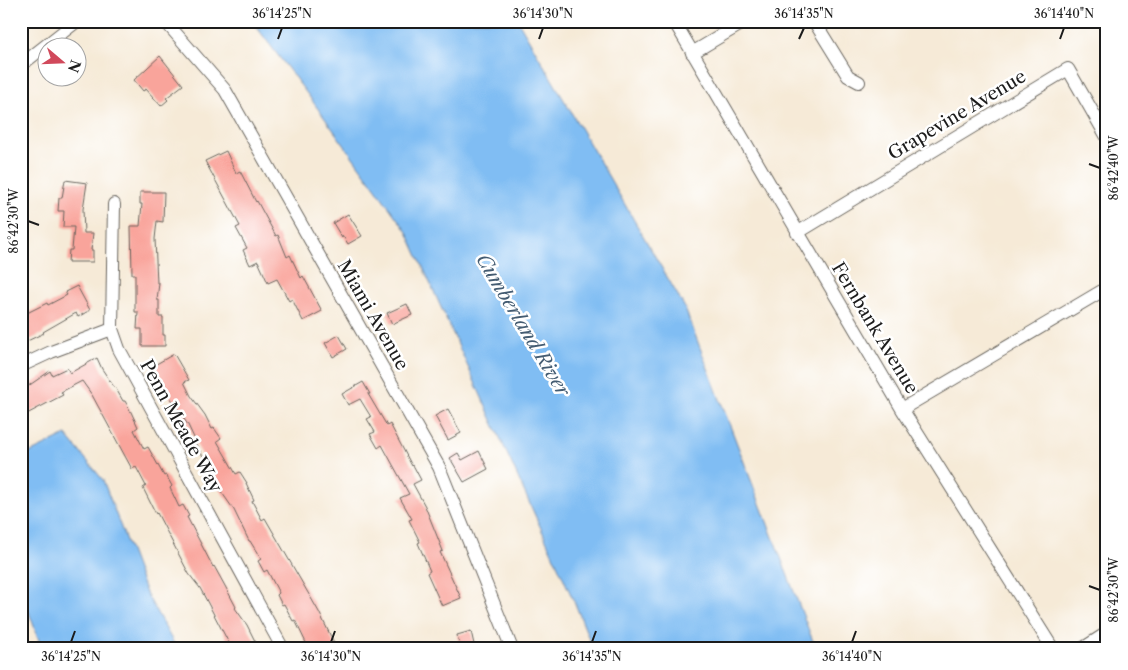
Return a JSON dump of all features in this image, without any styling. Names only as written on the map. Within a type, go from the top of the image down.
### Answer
[{"type":"street","points":[[21,65],[76,21]]},
{"type":"street","name":"Miami Avenue","points":[[165,21],[225,90],[439,467],[512,649]]},
{"type":"street","name":"Fernbank Avenue","points":[[674,21],[902,409],[1052,649]]},
{"type":"street","points":[[692,52],[746,21]]},
{"type":"street","points":[[814,21],[848,76],[859,82]]},
{"type":"street","name":"Grapevine Avenue","points":[[798,233],[1068,69],[1107,137]]},
{"type":"street","name":"Penn Meade Way","points":[[114,204],[112,329],[119,349],[283,649]]},
{"type":"street","points":[[902,409],[1106,291]]},
{"type":"street","points":[[21,366],[51,352],[112,329]]},
{"type":"street","points":[[1082,649],[1107,633]]},
{"type":"water","name":"Cumberland River","points":[[252,21],[518,21],[684,306],[816,649],[593,649],[576,606],[407,232]]},
{"type":"water","points":[[66,435],[103,480],[146,593],[177,649],[42,649],[26,604],[21,599],[21,457]]},
{"type":"building","points":[[160,56],[183,85],[166,98],[168,100],[161,106],[146,89],[143,91],[134,80]]},
{"type":"building","points":[[226,151],[236,173],[240,171],[276,236],[278,235],[287,257],[290,255],[301,278],[303,276],[322,311],[303,321],[292,299],[289,301],[277,279],[268,283],[258,261],[250,265],[243,250],[247,248],[236,228],[240,226],[205,161]]},
{"type":"building","points":[[65,180],[87,183],[83,209],[84,233],[93,233],[91,250],[93,250],[93,262],[68,262],[69,250],[72,250],[74,227],[63,227],[64,211],[58,211],[59,198],[62,198]]},
{"type":"building","points":[[140,192],[164,192],[163,222],[157,221],[155,239],[157,283],[159,283],[157,300],[159,300],[159,317],[163,317],[165,346],[142,346],[142,329],[137,329],[138,312],[135,312],[135,274],[132,274],[131,226],[140,226],[142,204],[140,204]]},
{"type":"building","points":[[348,214],[362,236],[348,244],[333,223]]},
{"type":"building","points":[[77,286],[90,310],[78,317],[76,313],[44,333],[21,344],[21,316],[67,295],[65,292]]},
{"type":"building","points":[[407,304],[412,315],[392,324],[387,313]]},
{"type":"building","points":[[339,335],[347,349],[333,357],[325,343]]},
{"type":"building","points":[[174,354],[189,380],[184,382],[191,396],[205,415],[212,429],[214,428],[221,438],[217,441],[236,474],[240,472],[247,483],[254,500],[252,501],[262,520],[265,518],[319,612],[337,649],[309,649],[295,620],[293,621],[284,604],[282,605],[277,595],[279,593],[267,570],[264,572],[258,561],[261,559],[249,541],[234,510],[218,487],[220,485],[194,441],[188,425],[151,367]]},
{"type":"building","points":[[97,358],[102,369],[131,412],[138,427],[134,430],[144,449],[148,447],[164,476],[166,475],[179,507],[183,505],[189,516],[187,517],[213,567],[259,649],[232,649],[200,588],[189,574],[156,514],[143,488],[146,486],[136,467],[132,469],[92,395],[82,381],[61,392],[63,395],[21,417],[21,391],[50,371],[52,375],[67,368],[70,373]]},
{"type":"building","points":[[363,382],[387,426],[390,424],[421,480],[413,484],[425,506],[443,551],[440,552],[461,598],[442,606],[427,573],[430,571],[418,543],[420,542],[409,520],[412,519],[400,498],[409,494],[382,445],[378,448],[370,434],[375,432],[367,419],[371,417],[360,399],[348,405],[342,394]]},
{"type":"building","points":[[448,409],[461,433],[448,440],[435,416]]},
{"type":"building","points":[[479,451],[488,469],[464,482],[450,458],[458,453],[462,460]]},
{"type":"building","points":[[471,631],[475,649],[460,649],[457,635]]}]
